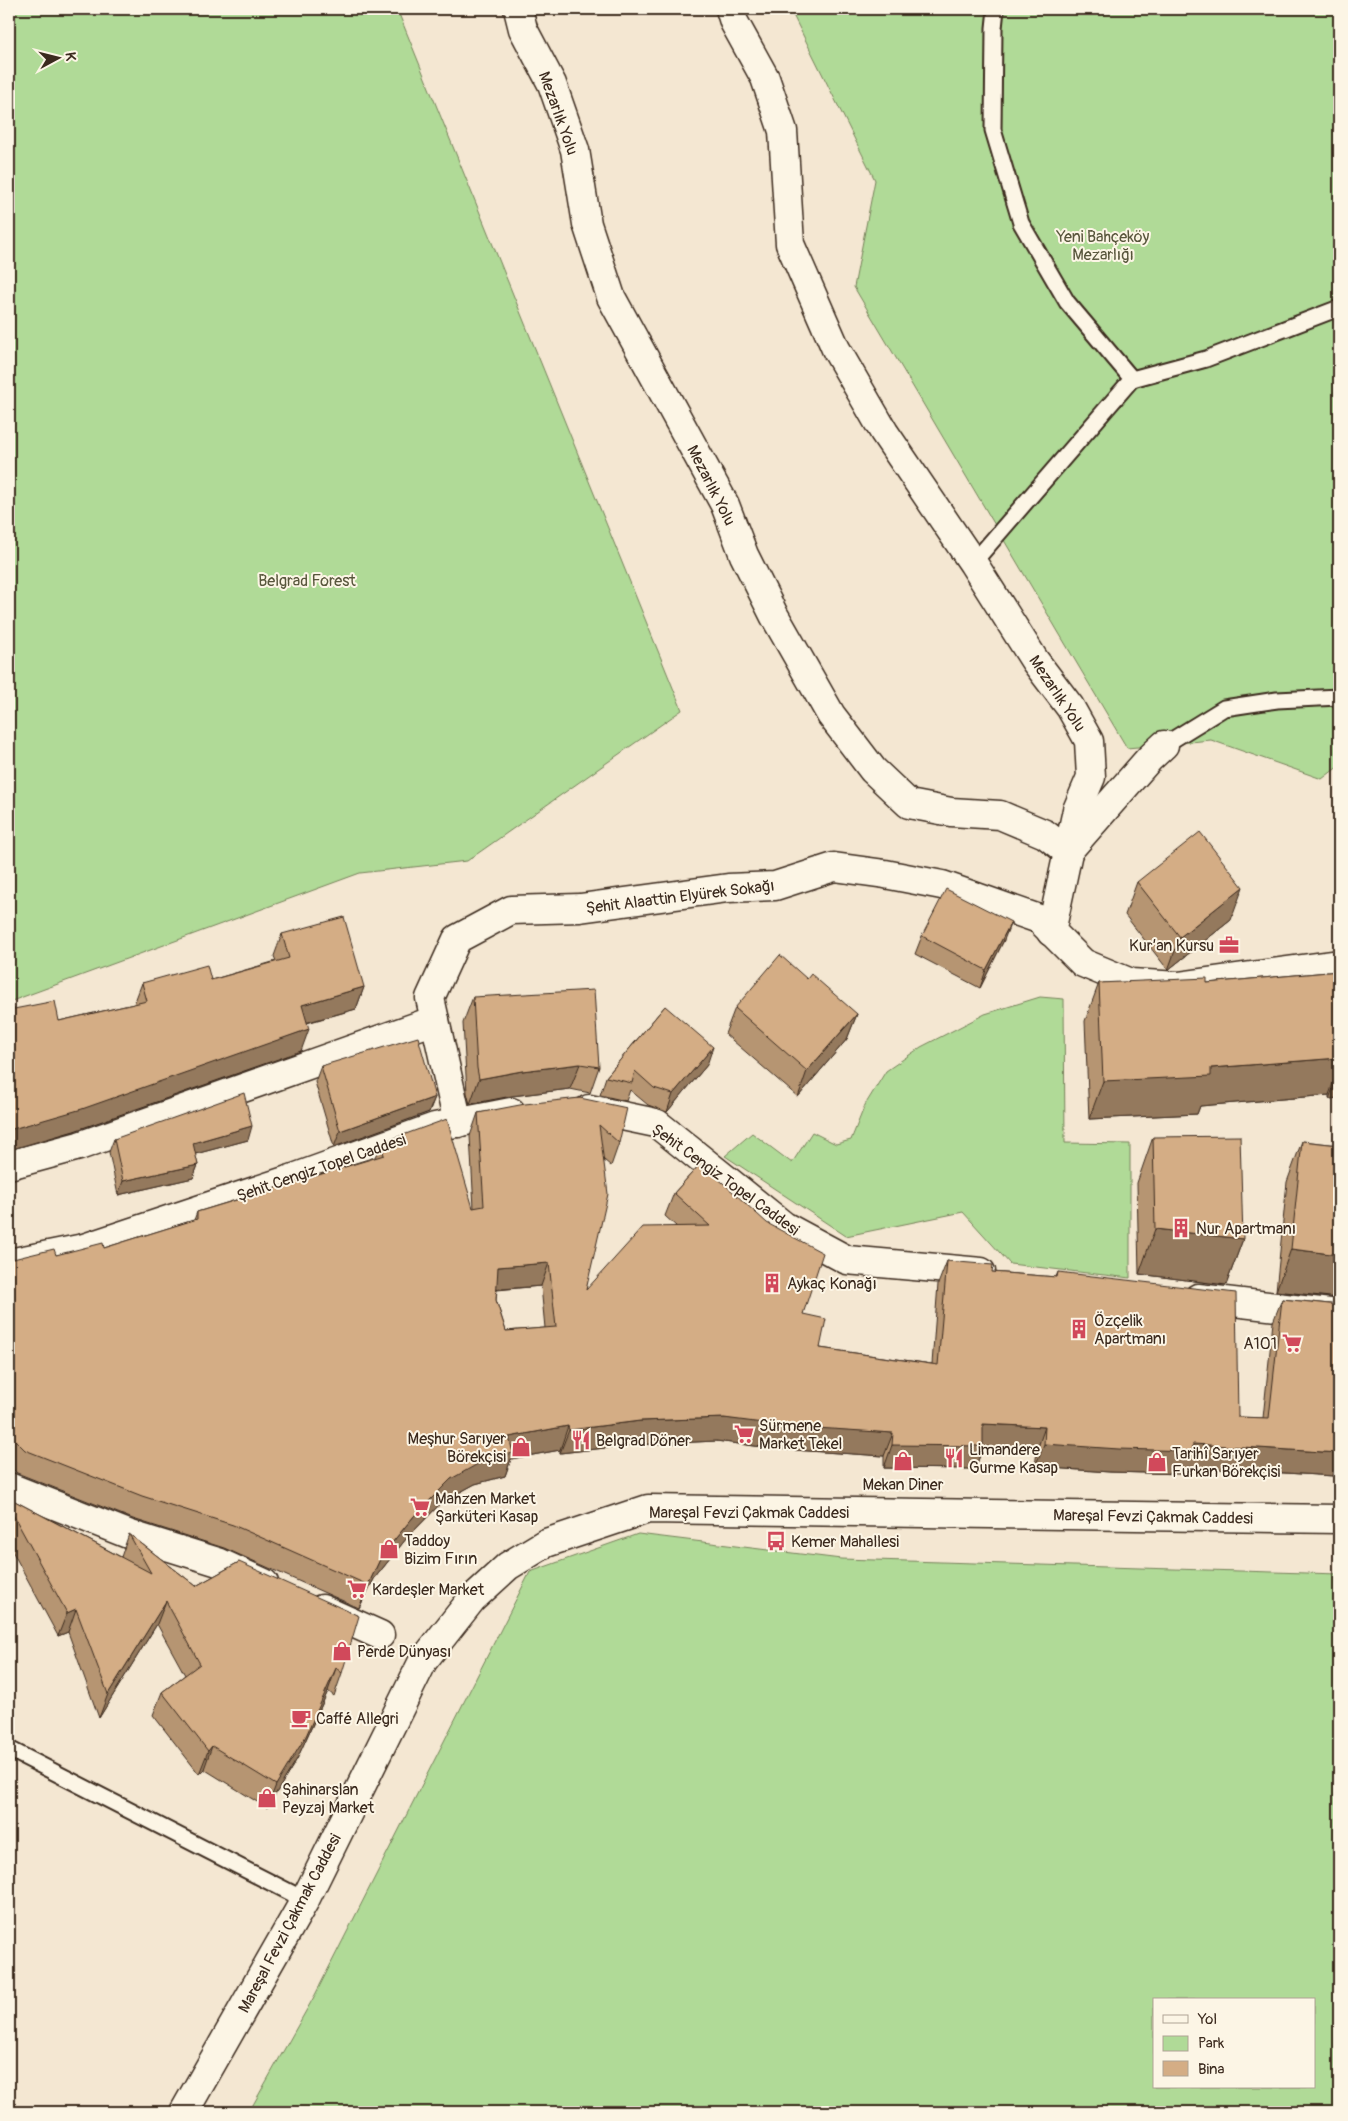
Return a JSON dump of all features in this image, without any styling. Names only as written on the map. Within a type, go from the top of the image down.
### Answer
[{"type":"street","name":"Mezarlık Yolu","points":[[518,9],[523,29],[552,84],[575,150],[587,224],[611,297],[725,505],[744,556],[831,715],[873,770],[909,804],[951,812],[1000,816],[1045,834],[1068,852]]},
{"type":"street","name":"Mezarlık Yolu","points":[[730,9],[734,22],[765,78],[783,131],[790,244],[836,349],[884,432],[973,562],[1035,661],[1070,707],[1089,741],[1091,777],[1077,810],[1051,932]]},
{"type":"street","points":[[1068,852],[1149,759],[1164,745]]},
{"type":"street","name":"Şehit Alaattin Elyürek Sokağı","points":[[458,1123],[430,998],[457,939],[511,910],[580,908],[728,888],[774,886],[834,867],[942,885],[1038,919],[1083,963],[1131,983],[1178,986],[1339,964]]},
{"type":"street","points":[[9,1164],[79,1146],[435,1020]]},
{"type":"street","name":"Şehit Cengiz Topel Caddesi","points":[[562,1106],[572,1105],[656,1123],[784,1226],[847,1260],[1005,1274]]},
{"type":"street","name":"Şehit Cengiz Topel Caddesi","points":[[9,1263],[84,1248],[290,1179],[435,1127],[533,1110]]},
{"type":"street","points":[[1170,1295],[1339,1314]]},
{"type":"street","points":[[9,1487],[128,1534],[218,1562],[380,1635]]},
{"type":"street","name":"Mareşal Fevzi Çakmak Caddesi","points":[[184,2112],[305,1900],[423,1661],[472,1599],[508,1566],[546,1544],[648,1509],[1339,1519]]},
{"type":"lane","points":[[996,9],[994,28],[993,130],[1021,223],[1067,302],[1132,380]]},
{"type":"lane","points":[[973,562],[1132,380],[1206,359],[1339,308]]},
{"type":"lane","points":[[1164,745],[1224,708],[1277,700],[1339,697]]},
{"type":"lane","points":[[9,1748],[305,1900]]},
{"type":"green space","name":"Belgrad Forest","points":[[9,9],[397,9],[682,710],[467,861],[360,873],[9,1002]]},
{"type":"green space","name":"Yeni Bahçeköy Mezarlığı","points":[[790,9],[1339,9],[1339,766],[1322,779],[1211,740],[1127,748],[854,287],[875,180]]},
{"type":"green space","points":[[1040,997],[1064,999],[1065,1143],[1130,1144],[1130,1278],[1010,1264],[963,1212],[846,1236],[725,1156],[752,1133],[792,1163],[812,1132],[836,1144],[851,1140],[865,1105],[886,1071],[921,1047],[985,1014]]},
{"type":"green space","points":[[638,1534],[841,1559],[1339,1574],[1339,2112],[249,2112],[315,1995],[530,1572]]},
{"type":"building","points":[[1200,832],[1243,887],[1180,937],[1137,882]]},
{"type":"building","points":[[946,889],[1011,922],[986,970],[922,936]]},
{"type":"building","points":[[344,917],[364,987],[302,1005],[309,1029],[82,1109],[9,1130],[9,1010],[55,1001],[59,1021],[147,1001],[142,983],[207,965],[211,980],[289,958],[282,934]]},
{"type":"building","points":[[780,955],[807,979],[811,974],[857,1014],[807,1071],[735,1008]]},
{"type":"building","points":[[1339,971],[1339,1058],[1211,1068],[1211,1076],[1103,1081],[1099,983],[1207,978],[1207,983]]},
{"type":"building","points":[[594,990],[599,1067],[580,1064],[522,1071],[479,1079],[473,997]]},
{"type":"building","points":[[665,1006],[713,1047],[673,1094],[654,1088],[635,1071],[632,1083],[606,1077]]},
{"type":"building","points":[[418,1037],[435,1097],[340,1131],[321,1066]]},
{"type":"building","points":[[244,1093],[252,1126],[193,1143],[198,1165],[123,1181],[114,1139]]},
{"type":"building","points":[[580,1098],[627,1108],[619,1143],[599,1125],[608,1194],[586,1290],[643,1227],[710,1226],[674,1193],[701,1163],[767,1223],[823,1253],[803,1314],[826,1319],[820,1348],[938,1365],[947,1261],[993,1265],[992,1272],[1057,1277],[1058,1272],[1236,1293],[1238,1417],[1269,1418],[1282,1299],[1339,1305],[1339,1453],[1193,1444],[1192,1451],[1044,1444],[1045,1427],[983,1424],[983,1446],[892,1445],[893,1433],[786,1426],[724,1418],[640,1421],[569,1430],[568,1426],[509,1437],[513,1453],[483,1461],[451,1479],[414,1516],[382,1555],[368,1585],[233,1525],[142,1496],[25,1450],[9,1434],[9,1260],[54,1249],[56,1255],[103,1243],[104,1248],[197,1219],[197,1212],[384,1155],[381,1143],[447,1119],[473,1208],[484,1206],[478,1113],[525,1104]],"holes":[[[549,1263],[556,1327],[506,1331],[496,1300],[498,1267]]]},
{"type":"building","points":[[1240,1136],[1243,1239],[1155,1229],[1153,1137]]},
{"type":"building","points":[[1302,1141],[1339,1145],[1339,1255],[1291,1249]]},
{"type":"building","points":[[9,1498],[151,1573],[129,1534],[196,1586],[239,1562],[359,1616],[342,1673],[336,1668],[306,1736],[276,1785],[212,1746],[208,1751],[162,1692],[200,1664],[166,1601],[108,1694],[76,1609],[67,1613],[10,1509],[9,1511]]},
{"type":"place","name":"Kur’an Kursu","points":[[1229,945]]},
{"type":"place","name":"Nur Apartmanı","points":[[1181,1228]]},
{"type":"place","name":"Aykaç Konağı","points":[[772,1283]]},
{"type":"place","name":"Özçelik Apartmanı","points":[[1079,1329]]},
{"type":"place","name":"A101","points":[[1292,1343]]},
{"type":"place","name":"Sürmene Market Tekel","points":[[744,1434]]},
{"type":"place","name":"Belgrad Döner","points":[[581,1440]]},
{"type":"place","name":"Meşhur Sarıyer Börekçisi","points":[[521,1447]]},
{"type":"place","name":"Limandere Gurme Kasap","points":[[954,1458]]},
{"type":"place","name":"Mekan Diner","points":[[903,1461]]},
{"type":"place","name":"Tarihî Sarıyer Furkan Börekçisi","points":[[1157,1462]]},
{"type":"place","name":"Mahzen Market Şarküteri Kasap","points":[[420,1507]]},
{"type":"place","name":"Kemer Mahallesi","points":[[776,1541]]},
{"type":"place","name":"Taddoy Bizim Fırın","points":[[389,1549]]},
{"type":"place","name":"Kardeşler Market","points":[[357,1589]]},
{"type":"place","name":"Perde Dünyası","points":[[342,1651]]},
{"type":"place","name":"Caffé Allegri","points":[[301,1718]]},
{"type":"place","name":"Şahinarslan Peyzaj Market","points":[[267,1798]]}]
